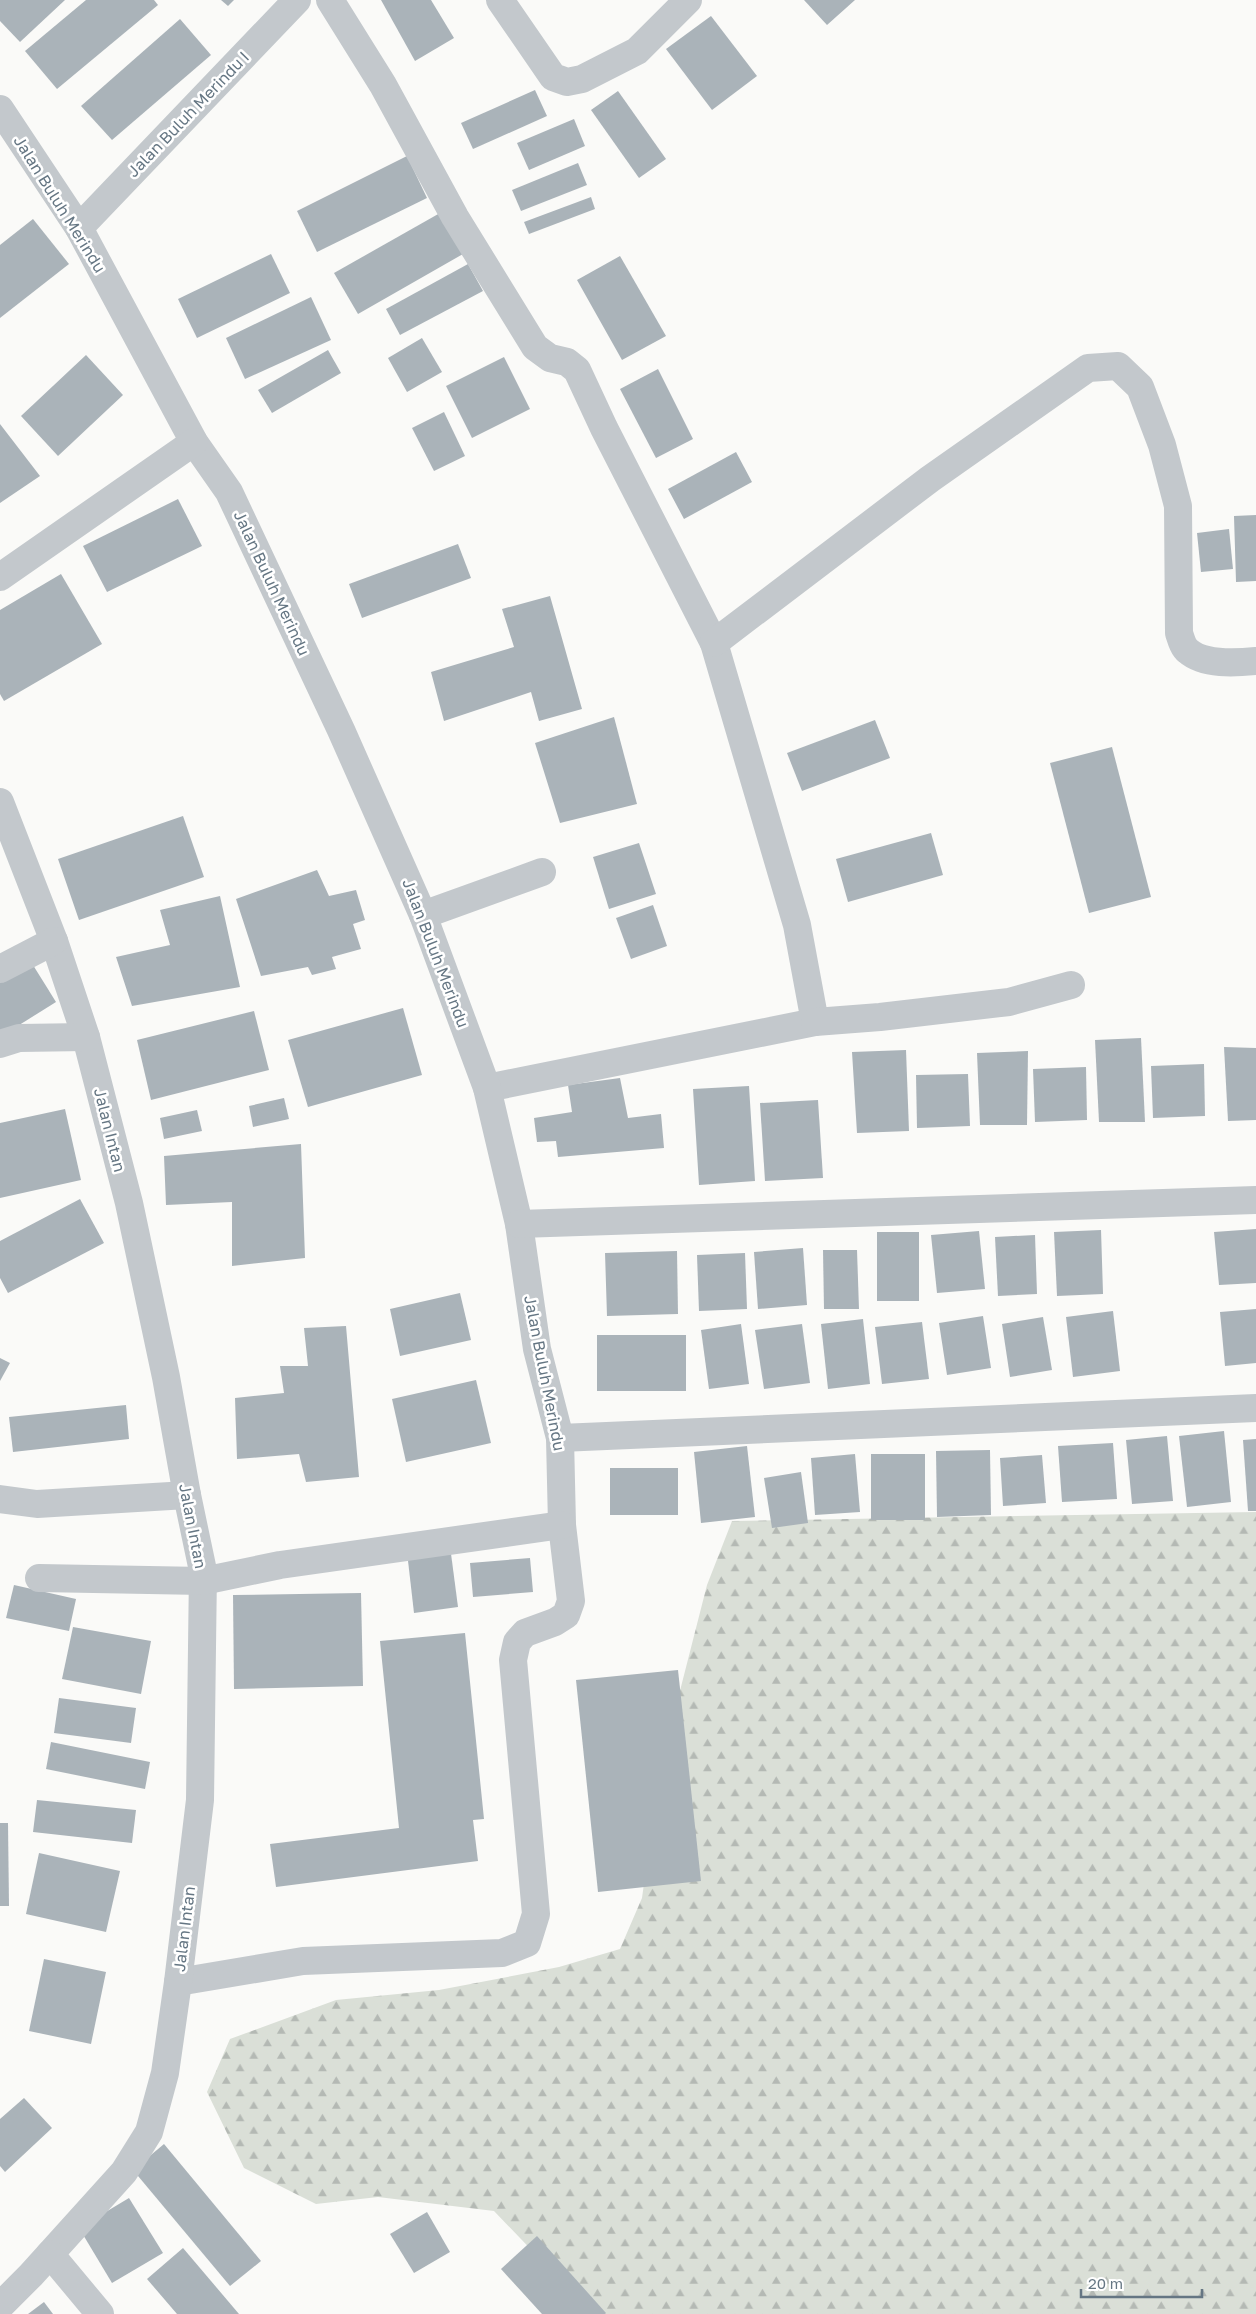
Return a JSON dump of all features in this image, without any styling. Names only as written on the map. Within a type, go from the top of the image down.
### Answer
[{"type":"street","name":"Jalan Buluh Merindu I","points":[[79,228],[296,0]]},
{"type":"street","points":[[330,0],[383,85],[455,217],[535,347],[550,358],[567,362],[577,370],[604,428],[714,643],[796,925],[815,1022]]},
{"type":"street","points":[[500,0],[553,77],[567,82],[582,79],[637,51],[688,0]]},
{"type":"street","name":"Jalan Buluh Merindu","points":[[0,109],[79,228],[194,442],[229,492],[341,730],[423,915],[488,1088],[518,1224],[537,1349],[560,1438],[562,1525],[571,1600],[566,1615],[555,1622],[525,1633],[516,1642],[513,1660],[536,1914],[527,1943],[502,1953],[303,1961],[178,1982]]},
{"type":"street","points":[[714,643],[930,479],[1088,368],[1118,366],[1140,387],[1162,445],[1178,506],[1179,633],[1186,650],[1198,658],[1235,663],[1256,661]]},
{"type":"street","points":[[0,577],[194,442]]},
{"type":"street","name":"Jalan Intan","points":[[0,802],[54,940],[86,1037],[128,1203],[166,1376],[186,1495],[203,1571],[200,1800],[165,2073],[149,2132],[124,2172],[0,2306]]},
{"type":"street","points":[[423,915],[542,872]]},
{"type":"street","points":[[0,969],[54,940]]},
{"type":"street","points":[[488,1088],[815,1022],[880,1017],[1009,1002],[1071,985]]},
{"type":"street","points":[[0,1044],[18,1038],[86,1037]]},
{"type":"street","points":[[518,1224],[1256,1200]]},
{"type":"street","points":[[560,1438],[1256,1408]]},
{"type":"street","points":[[0,1499],[38,1504],[60,1504],[186,1495]]},
{"type":"street","points":[[39,1578],[203,1581],[280,1565],[562,1525]]},
{"type":"street","points":[[50,2254],[100,2314]]},
{"type":"green space","points":[[1256,1512],[1256,2314],[593,2314],[494,2211],[378,2197],[316,2204],[244,2168],[207,2092],[230,2039],[336,2000],[439,1990],[559,1967],[620,1949],[642,1898],[660,1769],[707,1585],[732,1521]]},
{"type":"building","points":[[0,0],[65,0],[20,42],[0,21]]},
{"type":"building","points":[[86,0],[154,0],[158,5],[57,89],[25,51]]},
{"type":"building","points":[[221,0],[234,0],[228,6]]},
{"type":"building","points":[[381,0],[431,0],[454,38],[415,61]]},
{"type":"building","points":[[804,0],[855,0],[827,25]]},
{"type":"building","points":[[711,16],[757,76],[712,110],[666,49]]},
{"type":"building","points":[[180,19],[211,55],[112,140],[81,106]]},
{"type":"building","points":[[535,90],[547,116],[473,149],[461,123]]},
{"type":"building","points":[[618,91],[666,159],[639,178],[591,110]]},
{"type":"building","points":[[574,119],[585,146],[529,170],[517,143]]},
{"type":"building","points":[[407,156],[427,198],[317,252],[297,211]]},
{"type":"building","points":[[578,163],[587,185],[521,211],[512,190]]},
{"type":"building","points":[[591,197],[595,209],[529,234],[524,222]]},
{"type":"building","points":[[440,213],[463,254],[358,314],[334,273]]},
{"type":"building","points":[[33,219],[69,264],[0,318],[0,245]]},
{"type":"building","points":[[271,254],[290,293],[197,338],[178,299]]},
{"type":"building","points":[[620,256],[666,336],[622,360],[577,280]]},
{"type":"building","points":[[468,264],[483,291],[400,335],[386,309]]},
{"type":"building","points":[[311,297],[331,340],[245,379],[226,338]]},
{"type":"building","points":[[422,338],[442,372],[407,392],[388,358]]},
{"type":"building","points":[[328,350],[341,373],[272,413],[258,390]]},
{"type":"building","points":[[86,355],[123,395],[58,456],[21,416]]},
{"type":"building","points":[[504,357],[530,409],[472,438],[446,386]]},
{"type":"building","points":[[658,369],[693,439],[656,458],[620,389]]},
{"type":"building","points":[[444,412],[465,456],[434,471],[412,428]]},
{"type":"building","points":[[0,424],[40,476],[0,503]]},
{"type":"building","points":[[736,452],[752,482],[684,519],[668,489]]},
{"type":"building","points":[[178,499],[202,546],[107,592],[83,546]]},
{"type":"building","points":[[1256,515],[1256,581],[1236,582],[1234,516]]},
{"type":"building","points":[[1229,529],[1233,569],[1201,572],[1197,533]]},
{"type":"building","points":[[458,544],[471,578],[362,618],[349,584]]},
{"type":"building","points":[[61,574],[102,644],[4,701],[0,694],[0,610]]},
{"type":"building","points":[[550,596],[582,709],[539,721],[531,692],[444,721],[431,672],[514,647],[502,609]]},
{"type":"building","points":[[614,717],[637,804],[560,823],[535,743]]},
{"type":"building","points":[[875,720],[890,758],[802,791],[787,753]]},
{"type":"building","points":[[1112,747],[1151,897],[1089,913],[1050,763]]},
{"type":"building","points":[[183,816],[204,877],[79,920],[58,859]]},
{"type":"building","points":[[931,833],[943,875],[848,902],[836,859]]},
{"type":"building","points":[[639,843],[656,894],[609,909],[593,857]]},
{"type":"building","points":[[317,870],[329,896],[356,890],[365,920],[353,924],[361,949],[332,957],[336,969],[312,975],[308,967],[261,976],[236,899]]},
{"type":"building","points":[[220,896],[240,987],[132,1006],[116,957],[170,945],[160,910]]},
{"type":"building","points":[[653,905],[667,946],[631,959],[616,918]]},
{"type":"building","points":[[28,957],[56,1002],[0,1037],[0,975]]},
{"type":"building","points":[[403,1008],[422,1075],[308,1107],[288,1040]]},
{"type":"building","points":[[254,1011],[269,1070],[151,1100],[137,1040]]},
{"type":"building","points":[[1141,1038],[1145,1122],[1099,1122],[1095,1040]]},
{"type":"building","points":[[1224,1047],[1256,1048],[1256,1120],[1228,1121]]},
{"type":"building","points":[[906,1050],[909,1131],[857,1133],[852,1052]]},
{"type":"building","points":[[1028,1051],[1027,1125],[980,1125],[977,1053]]},
{"type":"building","points":[[1204,1064],[1205,1116],[1153,1118],[1151,1066]]},
{"type":"building","points":[[1086,1067],[1087,1120],[1035,1122],[1033,1069]]},
{"type":"building","points":[[968,1074],[970,1126],[917,1128],[916,1075]]},
{"type":"building","points":[[620,1078],[628,1118],[661,1114],[664,1148],[558,1157],[556,1141],[537,1142],[534,1118],[572,1112],[568,1085]]},
{"type":"building","points":[[749,1086],[755,1181],[699,1185],[693,1089]]},
{"type":"building","points":[[284,1098],[289,1119],[253,1127],[249,1106]]},
{"type":"building","points":[[818,1100],[823,1178],[765,1181],[760,1103]]},
{"type":"building","points":[[65,1109],[81,1180],[0,1198],[0,1123]]},
{"type":"building","points":[[197,1110],[202,1131],[164,1139],[160,1118]]},
{"type":"building","points":[[301,1144],[305,1258],[232,1266],[232,1202],[166,1205],[164,1156]]},
{"type":"building","points":[[80,1199],[104,1243],[8,1293],[0,1278],[0,1241]]},
{"type":"building","points":[[1256,1229],[1256,1283],[1219,1285],[1214,1232]]},
{"type":"building","points":[[1101,1230],[1103,1294],[1057,1296],[1054,1232]]},
{"type":"building","points":[[979,1231],[985,1289],[937,1293],[931,1235]]},
{"type":"building","points":[[877,1232],[919,1232],[919,1301],[877,1301]]},
{"type":"building","points":[[1035,1235],[1037,1294],[998,1296],[995,1237]]},
{"type":"building","points":[[803,1248],[807,1305],[758,1309],[754,1252]]},
{"type":"building","points":[[823,1250],[857,1250],[859,1309],[824,1309]]},
{"type":"building","points":[[677,1251],[678,1314],[607,1316],[605,1253]]},
{"type":"building","points":[[745,1253],[747,1309],[699,1311],[697,1255]]},
{"type":"building","points":[[460,1293],[471,1340],[400,1356],[390,1309]]},
{"type":"building","points":[[1256,1309],[1256,1363],[1225,1366],[1220,1312]]},
{"type":"building","points":[[1113,1311],[1120,1371],[1073,1377],[1066,1317]]},
{"type":"building","points":[[983,1316],[991,1368],[947,1375],[939,1323]]},
{"type":"building","points":[[1043,1317],[1052,1370],[1010,1377],[1002,1324]]},
{"type":"building","points":[[863,1319],[870,1384],[828,1389],[821,1324]]},
{"type":"building","points":[[922,1322],[929,1379],[882,1384],[875,1327]]},
{"type":"building","points":[[741,1324],[749,1384],[709,1389],[701,1330]]},
{"type":"building","points":[[802,1324],[810,1383],[764,1389],[755,1330]]},
{"type":"building","points":[[346,1326],[359,1477],[306,1482],[299,1454],[237,1459],[235,1398],[284,1393],[280,1366],[308,1366],[304,1328]]},
{"type":"building","points":[[597,1335],[686,1335],[686,1391],[597,1391]]},
{"type":"building","points":[[0,1358],[10,1363],[0,1381]]},
{"type":"building","points":[[476,1380],[491,1443],[406,1462],[392,1399]]},
{"type":"building","points":[[126,1405],[129,1439],[13,1452],[9,1417]]},
{"type":"building","points":[[1224,1431],[1231,1502],[1187,1507],[1179,1436]]},
{"type":"building","points":[[1167,1436],[1173,1501],[1132,1504],[1126,1440]]},
{"type":"building","points":[[1256,1439],[1256,1511],[1248,1511],[1243,1440]]},
{"type":"building","points":[[1113,1443],[1117,1499],[1062,1502],[1058,1446]]},
{"type":"building","points":[[747,1446],[755,1517],[701,1523],[694,1452]]},
{"type":"building","points":[[990,1450],[991,1515],[937,1517],[936,1451]]},
{"type":"building","points":[[855,1454],[860,1512],[815,1515],[811,1458]]},
{"type":"building","points":[[871,1454],[925,1454],[925,1520],[871,1520]]},
{"type":"building","points":[[1042,1455],[1046,1503],[1003,1506],[1000,1458]]},
{"type":"building","points":[[610,1468],[678,1468],[678,1515],[610,1515]]},
{"type":"building","points":[[801,1472],[808,1523],[772,1528],[764,1478]]},
{"type":"building","points":[[450,1546],[458,1607],[414,1613],[407,1552]]},
{"type":"building","points":[[530,1558],[533,1592],[473,1597],[470,1563]]},
{"type":"building","points":[[14,1585],[76,1599],[69,1631],[6,1618]]},
{"type":"building","points":[[361,1593],[363,1686],[234,1689],[233,1595]]},
{"type":"building","points":[[73,1627],[151,1641],[141,1694],[62,1679]]},
{"type":"building","points":[[465,1633],[484,1819],[473,1820],[478,1861],[276,1887],[270,1844],[399,1828],[380,1641]]},
{"type":"building","points":[[678,1670],[701,1881],[598,1892],[576,1680]]},
{"type":"building","points":[[59,1698],[136,1708],[131,1743],[54,1733]]},
{"type":"building","points":[[51,1742],[150,1762],[145,1789],[46,1769]]},
{"type":"building","points":[[37,1800],[136,1810],[132,1843],[33,1832]]},
{"type":"building","points":[[0,1823],[8,1823],[9,1906],[0,1906]]},
{"type":"building","points":[[39,1853],[120,1871],[106,1932],[26,1914]]},
{"type":"building","points":[[44,1959],[106,1972],[91,2044],[29,2031]]},
{"type":"building","points":[[24,2098],[52,2128],[5,2172],[0,2166],[0,2119]]},
{"type":"building","points":[[164,2144],[261,2261],[230,2286],[133,2170]]},
{"type":"building","points":[[129,2198],[163,2253],[112,2283],[79,2228]]},
{"type":"building","points":[[427,2212],[450,2252],[414,2273],[390,2234]]},
{"type":"building","points":[[537,2236],[605,2314],[542,2314],[501,2269]]},
{"type":"building","points":[[183,2248],[239,2314],[177,2314],[147,2279]]},
{"type":"building","points":[[44,2302],[53,2314],[28,2314]]}]
